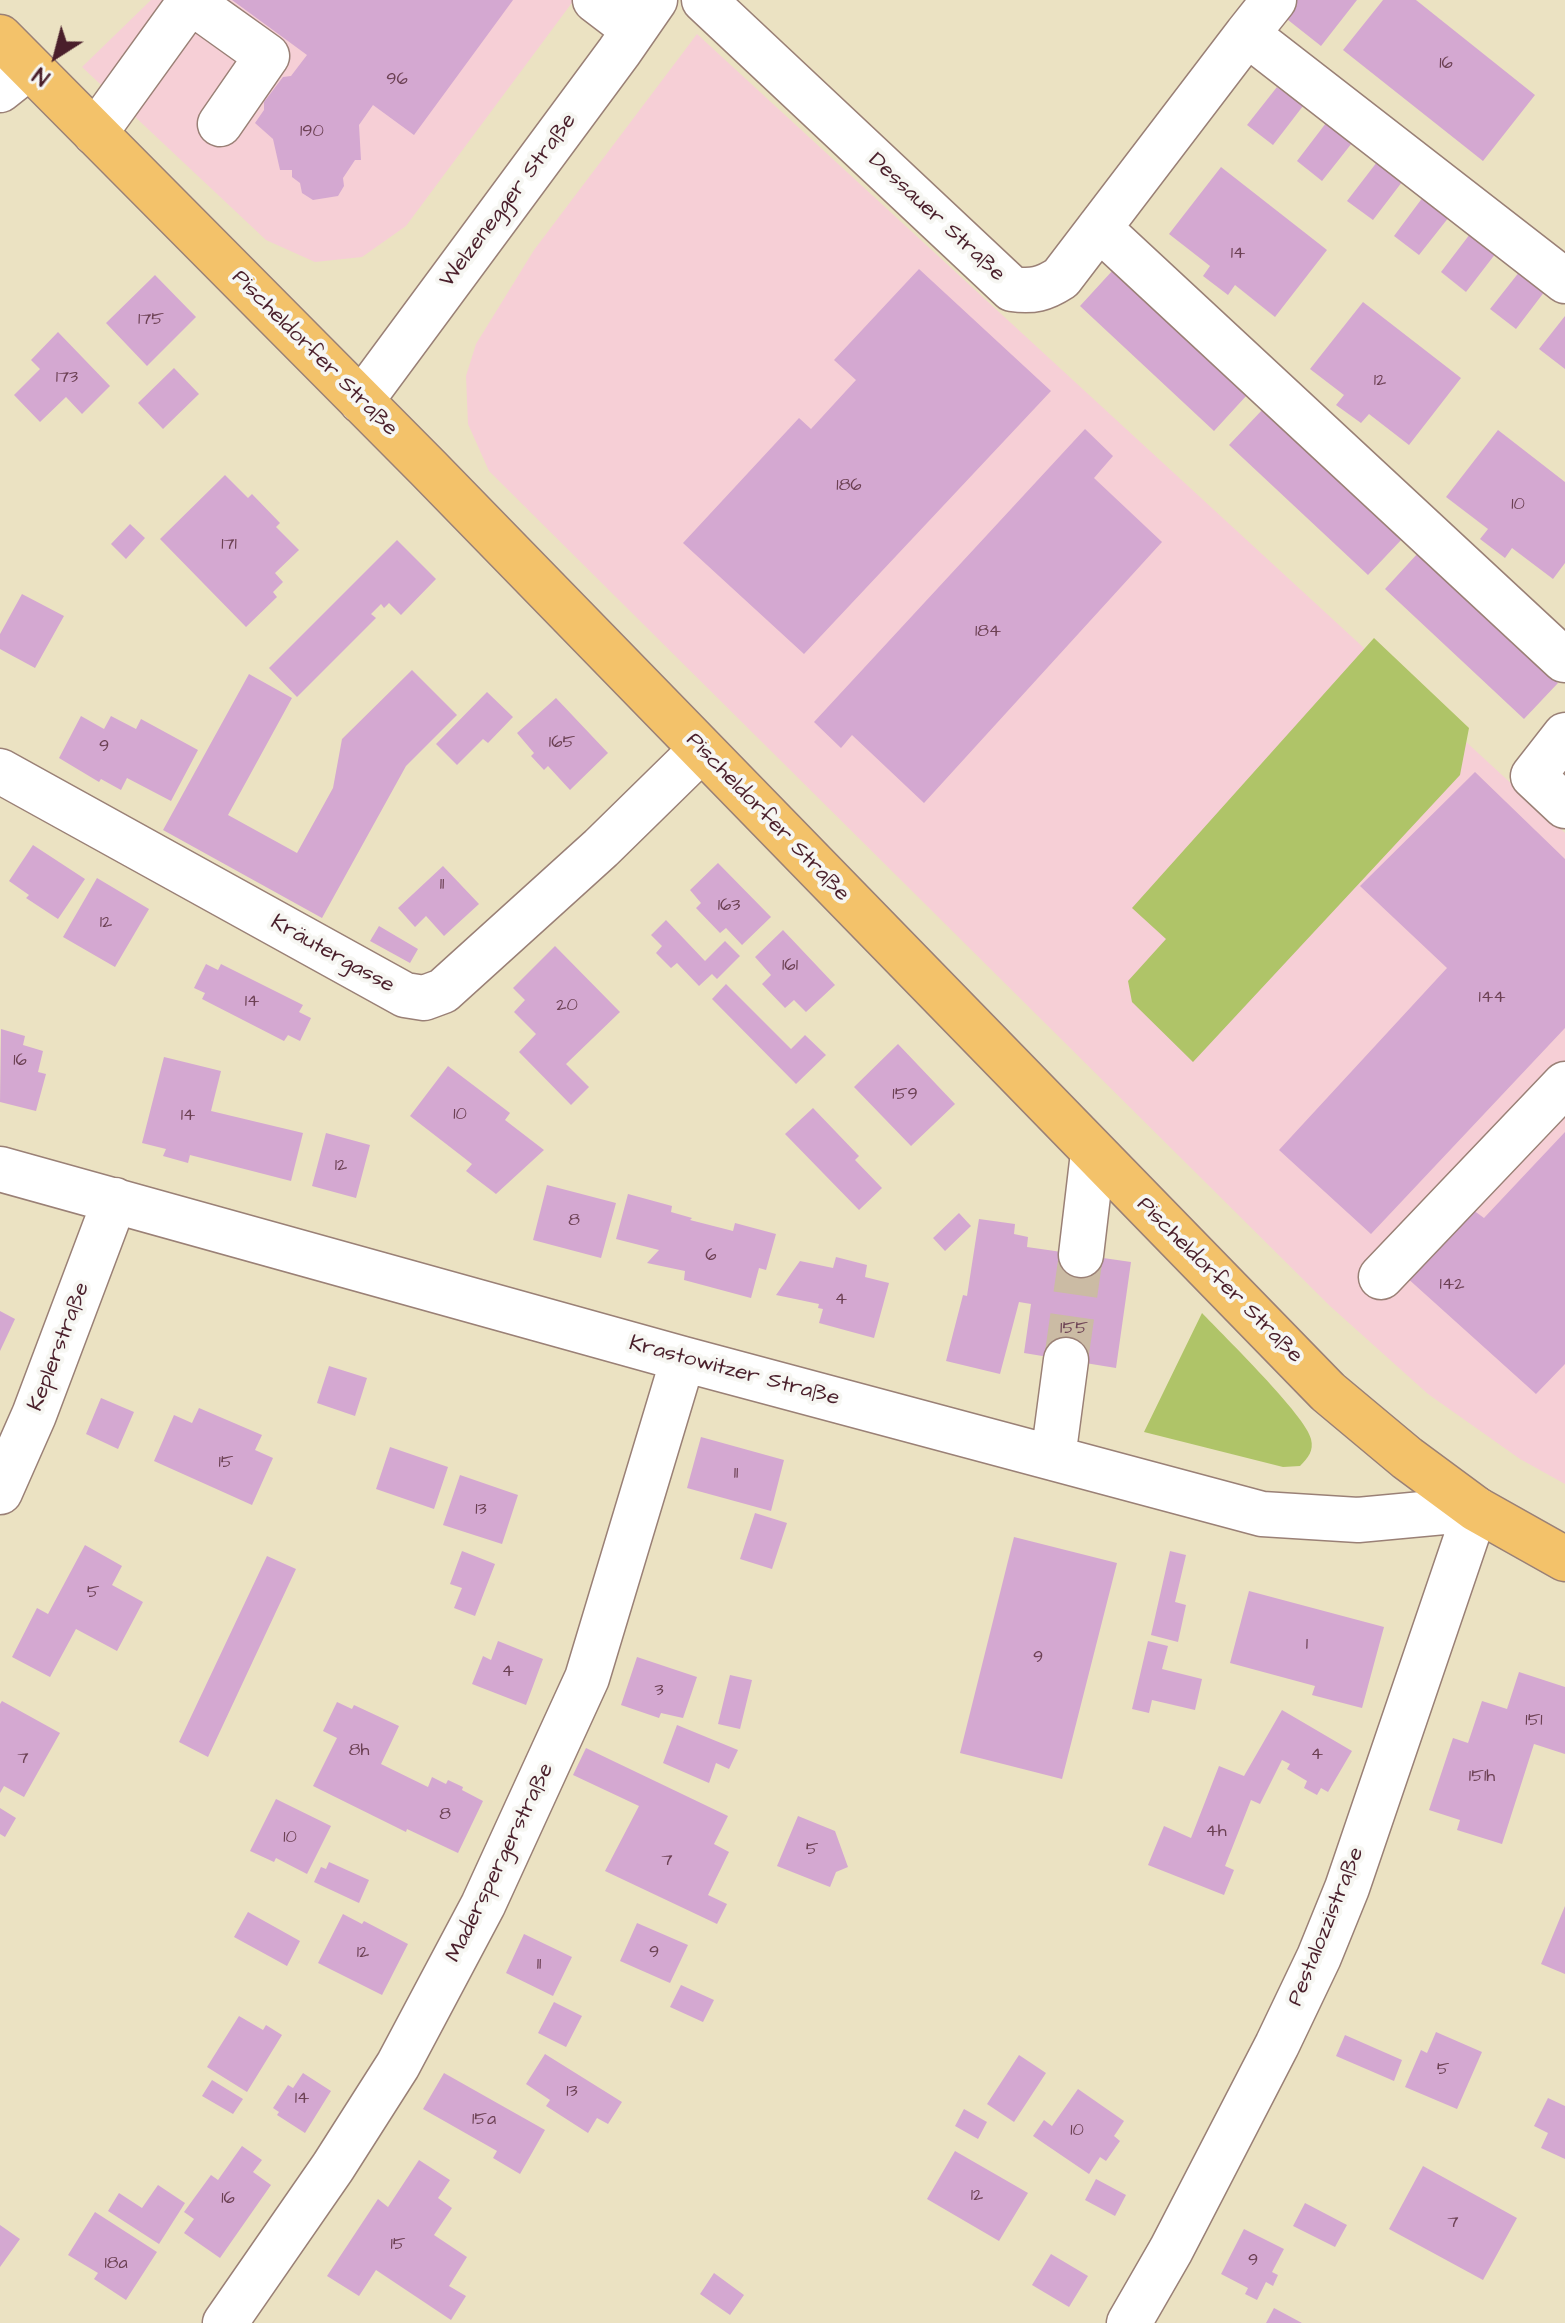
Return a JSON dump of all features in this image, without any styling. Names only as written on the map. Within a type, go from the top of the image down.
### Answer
[{"type":"main road","name":"Pischeldorfer Straße","points":[[10,64],[95,133],[361,401],[1328,1392],[1407,1458],[1476,1509],[1565,1559]]},
{"type":"street","points":[[595,0],[644,15]]},
{"type":"street","name":"Dessauer Straße","points":[[704,0],[1012,289],[1030,291],[1046,288],[1061,278],[1274,0]]},
{"type":"street","points":[[95,133],[191,1],[267,56],[220,124]]},
{"type":"street","name":"Welzenegger Straße","points":[[361,401],[644,15]]},
{"type":"street","points":[[1247,34],[1565,281]]},
{"type":"street","points":[[1099,228],[1565,658]]},
{"type":"street","points":[[1565,735],[1533,776],[1565,806]]},
{"type":"street","name":"Kräutergasse","points":[[0,771],[405,995],[424,998],[443,991],[601,848],[701,750]]},
{"type":"street","points":[[1381,1277],[1565,1084]]},
{"type":"street","points":[[1081,1255],[1093,1153]]},
{"type":"street","name":"Krastowitzer Straße","points":[[0,1169],[683,1359],[1262,1514],[1358,1520],[1476,1509]]},
{"type":"street","name":"Keplerstraße","points":[[0,1492],[34,1415],[115,1200]]},
{"type":"street","name":"Maderspergerstraße","points":[[225,2323],[333,2167],[398,2065],[483,1905],[587,1678],[683,1359]]},
{"type":"street","points":[[1053,1458],[1066,1360]]},
{"type":"street","name":"Pestalozzistraße","points":[[1129,2323],[1171,2250],[1319,1957],[1347,1888],[1476,1509]]},
{"type":"shaded area","points":[[151,0],[574,0],[406,226],[362,257],[315,262],[266,240],[82,67]]},
{"type":"shaded area","points":[[697,34],[1565,833],[1565,1484],[1520,1459],[1428,1394],[1330,1306],[489,471],[468,424],[466,376],[476,344],[534,250]]},
{"type":"green space","points":[[1374,638],[1469,728],[1460,775],[1193,1062],[1132,1002],[1128,981],[1166,939],[1132,908]]},
{"type":"green space","points":[[1202,1313],[1280,1395],[1306,1428],[1312,1447],[1300,1466],[1283,1467],[1144,1432]]},
{"type":"building","points":[[232,0],[513,0],[414,135],[373,105],[359,125],[361,160],[355,160],[343,178],[344,186],[338,196],[313,200],[302,193],[300,183],[292,177],[292,170],[280,170],[273,139],[255,123],[264,110],[264,102],[283,77],[291,76],[307,55]]},
{"type":"building","points":[[1296,0],[1357,0],[1321,46],[1283,16]]},
{"type":"building","points":[[1383,0],[1416,0],[1535,95],[1483,161],[1343,50]]},
{"type":"building","points":[[1277,87],[1303,106],[1273,145],[1247,125]]},
{"type":"building","points":[[1326,123],[1352,143],[1322,181],[1297,161]]},
{"type":"building","points":[[1377,162],[1402,182],[1373,220],[1347,201]]},
{"type":"building","points":[[1221,167],[1327,250],[1275,317],[1235,285],[1228,295],[1203,276],[1210,266],[1169,234]]},
{"type":"building","points":[[1423,197],[1449,217],[1419,255],[1394,236]]},
{"type":"building","points":[[1470,234],[1496,253],[1466,292],[1441,272]]},
{"type":"building","points":[[919,269],[1051,391],[804,654],[683,543],[799,418],[811,429],[856,380],[834,360]]},
{"type":"building","points":[[1113,270],[1247,395],[1214,431],[1080,306]]},
{"type":"building","points":[[1520,271],[1545,291],[1516,329],[1490,309]]},
{"type":"building","points":[[155,275],[196,317],[147,366],[106,323]]},
{"type":"building","points":[[1363,302],[1461,378],[1409,445],[1369,414],[1361,423],[1336,405],[1344,395],[1310,369]]},
{"type":"building","points":[[1565,316],[1565,369],[1539,349]]},
{"type":"building","points":[[58,332],[110,386],[82,414],[66,397],[40,422],[14,395],[40,369],[31,360]]},
{"type":"building","points":[[174,368],[199,394],[163,429],[138,403]]},
{"type":"building","points":[[1263,409],[1402,539],[1368,575],[1229,445]]},
{"type":"building","points":[[1085,429],[1113,456],[1094,478],[1162,542],[924,803],[852,735],[841,748],[814,722]]},
{"type":"building","points":[[1498,430],[1565,482],[1565,563],[1553,579],[1512,548],[1505,558],[1480,539],[1488,529],[1446,497]]},
{"type":"building","points":[[225,475],[248,498],[252,494],[280,523],[276,527],[299,550],[275,573],[283,582],[273,592],[277,597],[246,627],[160,539]]},
{"type":"building","points":[[130,524],[145,538],[126,559],[111,544]]},
{"type":"building","points":[[397,540],[436,579],[401,615],[389,603],[384,608],[381,604],[371,614],[376,618],[297,697],[269,668]]},
{"type":"building","points":[[1418,553],[1558,683],[1524,719],[1385,589]]},
{"type":"building","points":[[22,594],[64,616],[35,668],[0,649],[0,634]]},
{"type":"building","points":[[412,670],[457,715],[406,766],[322,918],[163,830],[249,674],[292,698],[228,815],[297,853],[333,788],[342,739]]},
{"type":"building","points":[[487,692],[513,717],[488,743],[483,739],[457,765],[436,744]]},
{"type":"building","points":[[556,698],[608,753],[570,790],[548,766],[544,770],[517,733]]},
{"type":"building","points":[[81,716],[104,729],[111,716],[136,729],[141,719],[198,750],[171,801],[127,778],[121,790],[101,779],[99,782],[59,758]]},
{"type":"building","points":[[1475,772],[1565,859],[1565,1028],[1371,1234],[1279,1150],[1447,968],[1360,886]]},
{"type":"building","points":[[33,845],[85,879],[58,919],[26,898],[29,895],[9,881]]},
{"type":"building","points":[[718,863],[771,917],[742,945],[726,928],[720,933],[696,908],[701,903],[690,890]]},
{"type":"building","points":[[443,866],[479,904],[444,936],[426,916],[415,927],[398,908]]},
{"type":"building","points":[[97,878],[149,909],[115,967],[63,937]]},
{"type":"building","points":[[666,920],[705,961],[725,941],[740,956],[717,979],[712,974],[699,986],[677,963],[671,968],[656,953],[662,946],[651,935]]},
{"type":"building","points":[[379,926],[418,949],[410,963],[370,941]]},
{"type":"building","points":[[783,930],[835,985],[806,1012],[794,1000],[785,1008],[762,984],[771,975],[755,957]]},
{"type":"building","points":[[555,946],[620,1012],[566,1064],[589,1087],[571,1105],[519,1052],[536,1034],[514,1012],[525,1000],[513,988]]},
{"type":"building","points":[[206,964],[218,970],[221,964],[303,1005],[299,1012],[311,1018],[300,1041],[288,1035],[284,1041],[202,999],[205,993],[194,988]]},
{"type":"building","points":[[726,984],[791,1049],[805,1035],[826,1055],[796,1084],[712,999]]},
{"type":"building","points":[[1,1029],[25,1036],[23,1045],[43,1051],[38,1072],[46,1074],[36,1111],[0,1102]]},
{"type":"building","points":[[898,1044],[955,1104],[911,1146],[854,1087]]},
{"type":"building","points":[[164,1057],[221,1071],[211,1111],[303,1133],[291,1181],[190,1155],[188,1163],[163,1156],[166,1149],[142,1143]]},
{"type":"building","points":[[448,1066],[510,1113],[505,1120],[544,1150],[496,1194],[466,1171],[472,1164],[410,1116]]},
{"type":"building","points":[[813,1108],[859,1156],[855,1160],[882,1188],[859,1210],[785,1134]]},
{"type":"building","points":[[1565,1132],[1565,1364],[1536,1394],[1405,1276],[1469,1207],[1484,1218]]},
{"type":"building","points":[[326,1133],[370,1145],[356,1198],[312,1186]]},
{"type":"building","points":[[547,1185],[616,1203],[601,1258],[533,1240]]},
{"type":"building","points":[[628,1194],[672,1206],[671,1212],[692,1218],[690,1220],[733,1231],[735,1223],[776,1234],[766,1270],[759,1268],[751,1298],[684,1280],[685,1271],[647,1263],[659,1250],[616,1239]]},
{"type":"building","points":[[959,1213],[971,1226],[945,1251],[933,1238]]},
{"type":"building","points":[[979,1219],[1015,1224],[1014,1234],[1028,1237],[1027,1247],[1131,1262],[1116,1368],[1024,1353],[1031,1304],[1019,1302],[1000,1374],[946,1361],[963,1295],[967,1296]]},
{"type":"building","points":[[836,1257],[867,1265],[865,1277],[889,1283],[874,1338],[819,1323],[823,1309],[818,1308],[819,1304],[776,1295],[800,1261],[833,1268]]},
{"type":"building","points":[[0,1311],[15,1319],[0,1351]]},
{"type":"building","points":[[329,1366],[367,1378],[355,1416],[317,1403]]},
{"type":"building","points":[[101,1398],[134,1412],[118,1449],[86,1434]]},
{"type":"building","points":[[199,1408],[262,1435],[255,1450],[273,1458],[252,1505],[154,1461],[174,1415],[192,1423]]},
{"type":"building","points":[[701,1437],[784,1460],[771,1511],[687,1488]]},
{"type":"building","points":[[390,1447],[448,1467],[434,1509],[376,1489]]},
{"type":"building","points":[[460,1475],[518,1495],[502,1544],[443,1525]]},
{"type":"building","points":[[755,1513],[787,1523],[772,1569],[740,1559]]},
{"type":"building","points":[[1014,1537],[1117,1563],[1062,1779],[960,1753]]},
{"type":"building","points":[[85,1545],[122,1566],[112,1585],[143,1602],[117,1651],[76,1629],[50,1677],[12,1657],[37,1608],[48,1614]]},
{"type":"building","points":[[462,1551],[495,1564],[475,1616],[454,1608],[462,1588],[450,1584]]},
{"type":"building","points":[[1170,1551],[1186,1555],[1175,1602],[1186,1605],[1178,1642],[1151,1635]]},
{"type":"building","points":[[267,1556],[296,1569],[208,1757],[179,1742]]},
{"type":"building","points":[[1249,1591],[1384,1627],[1362,1708],[1312,1695],[1315,1686],[1230,1663]]},
{"type":"building","points":[[498,1641],[543,1659],[526,1705],[472,1684],[483,1656],[491,1660]]},
{"type":"building","points":[[1148,1641],[1168,1646],[1162,1669],[1202,1679],[1195,1710],[1152,1700],[1149,1713],[1132,1709]]},
{"type":"building","points":[[637,1657],[697,1677],[683,1718],[661,1713],[659,1718],[621,1705]]},
{"type":"building","points":[[1519,1672],[1565,1687],[1565,1754],[1534,1744],[1502,1844],[1457,1830],[1460,1820],[1429,1810],[1453,1738],[1468,1743],[1482,1701],[1507,1709]]},
{"type":"building","points":[[730,1675],[752,1680],[740,1729],[718,1724]]},
{"type":"building","points":[[2,1701],[60,1733],[24,1797],[4,1786],[0,1793]]},
{"type":"building","points":[[337,1702],[352,1709],[354,1705],[399,1726],[381,1764],[428,1787],[432,1777],[446,1784],[448,1780],[483,1801],[458,1853],[407,1829],[406,1832],[313,1786],[337,1738],[323,1731]]},
{"type":"building","points":[[1282,1710],[1352,1751],[1328,1792],[1321,1788],[1317,1795],[1304,1788],[1307,1781],[1287,1769],[1290,1764],[1282,1760],[1260,1804],[1251,1800],[1225,1866],[1234,1870],[1224,1895],[1148,1865],[1164,1826],[1191,1838],[1219,1766],[1244,1776]]},
{"type":"building","points":[[677,1725],[738,1750],[729,1769],[716,1763],[709,1783],[663,1763]]},
{"type":"building","points":[[586,1748],[728,1816],[714,1844],[729,1852],[708,1895],[727,1904],[717,1924],[605,1871],[639,1806],[573,1775]]},
{"type":"building","points":[[276,1799],[331,1826],[307,1874],[276,1858],[274,1862],[250,1851]]},
{"type":"building","points":[[0,1808],[16,1818],[5,1837],[0,1834]]},
{"type":"building","points":[[798,1816],[835,1831],[848,1867],[836,1872],[830,1887],[777,1866]]},
{"type":"building","points":[[329,1862],[369,1880],[359,1903],[314,1882],[321,1867],[326,1869]]},
{"type":"building","points":[[1565,1906],[1565,1974],[1541,1964]]},
{"type":"building","points":[[248,1912],[300,1941],[287,1966],[234,1937]]},
{"type":"building","points":[[343,1914],[362,1924],[364,1921],[408,1944],[382,1995],[318,1963]]},
{"type":"building","points":[[637,1923],[688,1945],[670,1983],[620,1961]]},
{"type":"building","points":[[524,1934],[572,1957],[553,1996],[506,1973]]},
{"type":"building","points":[[681,1985],[714,2000],[703,2022],[670,2007]]},
{"type":"building","points":[[554,2002],[582,2016],[566,2047],[538,2033]]},
{"type":"building","points":[[239,2016],[263,2030],[266,2025],[282,2035],[247,2092],[207,2067]]},
{"type":"building","points":[[1436,2032],[1482,2052],[1457,2109],[1405,2087],[1421,2050],[1427,2053]]},
{"type":"building","points":[[1345,2035],[1402,2060],[1394,2081],[1336,2056]]},
{"type":"building","points":[[545,2054],[622,2102],[608,2124],[597,2118],[588,2133],[546,2106],[550,2100],[526,2084]]},
{"type":"building","points":[[1019,2055],[1046,2073],[1014,2122],[987,2104]]},
{"type":"building","points":[[303,2073],[331,2091],[305,2133],[277,2115],[279,2112],[273,2108],[288,2085],[293,2088]]},
{"type":"building","points":[[444,2073],[545,2130],[520,2174],[493,2158],[497,2151],[423,2109]]},
{"type":"building","points":[[212,2080],[243,2099],[233,2114],[202,2096]]},
{"type":"building","points":[[1078,2089],[1124,2121],[1114,2136],[1120,2141],[1106,2161],[1100,2157],[1089,2174],[1033,2136],[1044,2120],[1052,2126]]},
{"type":"building","points":[[1548,2098],[1565,2106],[1565,2159],[1541,2148],[1548,2133],[1534,2126]]},
{"type":"building","points":[[964,2109],[987,2122],[978,2139],[955,2126]]},
{"type":"building","points":[[242,2146],[262,2160],[253,2172],[271,2185],[220,2258],[184,2233],[194,2219],[184,2212],[211,2175],[218,2180]]},
{"type":"building","points":[[955,2151],[1028,2193],[999,2241],[927,2199]]},
{"type":"building","points":[[419,2160],[450,2180],[438,2198],[452,2208],[434,2235],[467,2257],[449,2286],[466,2296],[451,2320],[376,2270],[359,2296],[327,2276],[378,2199],[388,2207]]},
{"type":"building","points":[[1423,2166],[1517,2218],[1483,2280],[1389,2229]]},
{"type":"building","points":[[1096,2179],[1126,2195],[1115,2216],[1085,2200]]},
{"type":"building","points":[[158,2185],[185,2203],[159,2244],[108,2211],[119,2193],[142,2208]]},
{"type":"building","points":[[1305,2203],[1347,2225],[1335,2247],[1293,2226]]},
{"type":"building","points":[[95,2212],[157,2252],[126,2300],[94,2279],[98,2273],[68,2255]]},
{"type":"building","points":[[0,2225],[20,2239],[0,2267]]},
{"type":"building","points":[[1244,2229],[1284,2249],[1272,2272],[1278,2275],[1273,2286],[1266,2282],[1257,2300],[1245,2294],[1248,2288],[1221,2274]]},
{"type":"building","points":[[1051,2254],[1088,2276],[1069,2307],[1032,2285]]},
{"type":"building","points":[[714,2273],[744,2295],[730,2315],[700,2294]]},
{"type":"building","points":[[1274,2308],[1302,2323],[1266,2323]]},
{"type":"tunnel","points":[[1066,1360],[1081,1255]]}]
